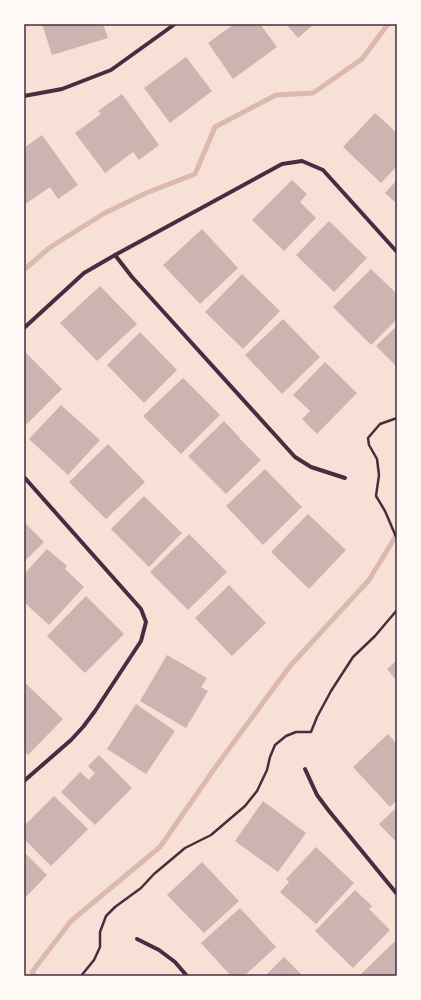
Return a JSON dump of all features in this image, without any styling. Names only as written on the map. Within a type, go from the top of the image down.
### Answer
[{"type":"street","points":[[24,96],[62,89],[111,70],[175,24]]},
{"type":"street","points":[[24,328],[84,273],[282,164],[302,160],[323,170],[397,252]]},
{"type":"street","points":[[115,255],[132,277],[295,457],[311,467],[345,478]]},
{"type":"street","points":[[24,477],[141,609],[146,622],[141,641],[83,727],[71,740],[24,781]]},
{"type":"street","points":[[305,769],[317,795],[397,894]]},
{"type":"street","points":[[137,939],[159,950],[175,962],[187,976]]},
{"type":"path","points":[[397,418],[380,424],[368,438],[368,445],[377,459],[379,475],[376,496],[397,539]]},
{"type":"path","points":[[81,976],[94,960],[100,947],[100,932],[106,916],[115,907],[141,888],[154,874],[185,848],[211,835],[244,806],[257,791],[267,770],[275,745],[286,736],[296,732],[311,732],[331,691],[353,657],[375,636],[397,610]]},
{"type":"building","points":[[42,24],[103,24],[108,38],[52,55]]},
{"type":"building","points":[[234,24],[260,24],[277,47],[233,79],[208,43]]},
{"type":"building","points":[[286,24],[314,24],[298,38]]},
{"type":"building","points":[[186,57],[212,91],[170,123],[144,88]]},
{"type":"building","points":[[122,94],[159,145],[139,160],[133,152],[105,173],[75,133],[101,114],[98,111]]},
{"type":"building","points":[[375,113],[397,133],[397,166],[381,183],[343,147]]},
{"type":"building","points":[[42,135],[78,185],[58,199],[50,187],[24,205],[24,148]]},
{"type":"building","points":[[292,180],[307,194],[300,202],[316,218],[284,251],[252,220]]},
{"type":"building","points":[[397,180],[397,204],[385,193]]},
{"type":"building","points":[[329,221],[367,258],[334,292],[296,255]]},
{"type":"building","points":[[202,229],[238,268],[200,304],[163,265]]},
{"type":"building","points":[[371,269],[397,294],[397,319],[371,345],[333,307]]},
{"type":"building","points":[[242,274],[280,311],[243,349],[205,312]]},
{"type":"building","points":[[100,286],[137,324],[97,361],[60,323]]},
{"type":"building","points":[[283,319],[320,357],[282,394],[245,355]]},
{"type":"building","points":[[397,326],[397,367],[376,346]]},
{"type":"building","points":[[140,332],[177,370],[144,403],[107,365]]},
{"type":"building","points":[[24,351],[62,389],[24,427]]},
{"type":"building","points":[[325,362],[357,393],[317,434],[302,419],[310,411],[293,395]]},
{"type":"building","points":[[183,378],[220,415],[181,454],[143,416]]},
{"type":"building","points":[[61,405],[100,440],[68,475],[29,439]]},
{"type":"building","points":[[224,421],[261,460],[226,494],[188,456]]},
{"type":"building","points":[[108,444],[145,482],[106,519],[69,482]]},
{"type":"building","points":[[265,469],[302,507],[263,545],[226,506]]},
{"type":"building","points":[[144,496],[182,533],[149,567],[111,529]]},
{"type":"building","points":[[308,514],[346,550],[309,589],[271,552]]},
{"type":"building","points":[[24,522],[44,542],[24,562]]},
{"type":"building","points":[[189,534],[227,572],[188,610],[150,572]]},
{"type":"building","points":[[47,549],[67,566],[65,569],[84,587],[49,625],[24,602],[24,574]]},
{"type":"building","points":[[229,585],[266,623],[232,656],[195,618]]},
{"type":"building","points":[[86,596],[124,634],[85,673],[47,636]]},
{"type":"building","points":[[167,655],[207,678],[201,687],[208,691],[186,728],[140,701]]},
{"type":"building","points":[[397,660],[397,681],[387,669]]},
{"type":"building","points":[[24,682],[63,719],[28,755],[24,750]]},
{"type":"building","points":[[136,704],[175,731],[146,774],[107,749]]},
{"type":"building","points":[[388,734],[397,744],[397,800],[390,807],[353,767]]},
{"type":"building","points":[[99,755],[132,788],[95,825],[61,792],[80,772],[89,780],[95,773],[88,766]]},
{"type":"building","points":[[54,796],[88,829],[51,866],[24,839],[24,826]]},
{"type":"building","points":[[263,801],[306,833],[278,872],[235,841]]},
{"type":"building","points":[[397,807],[397,843],[379,824]]},
{"type":"building","points":[[316,847],[354,883],[316,924],[280,892],[289,882],[286,879]]},
{"type":"building","points":[[24,852],[47,875],[24,899]]},
{"type":"building","points":[[202,862],[239,901],[204,933],[167,895]]},
{"type":"building","points":[[355,890],[372,906],[369,909],[390,930],[353,968],[315,931]]},
{"type":"building","points":[[240,908],[276,947],[244,976],[231,976],[201,943]]},
{"type":"building","points":[[395,941],[397,943],[397,976],[359,976]]},
{"type":"building","points":[[284,957],[303,976],[265,976]]},
{"type":"waterway","points":[[24,270],[49,248],[103,214],[146,193],[195,174],[215,127],[276,95],[313,93],[362,59],[388,24]]},
{"type":"waterway","points":[[35,976],[32,972],[71,921],[160,847],[217,765],[290,666],[369,580],[397,534]]}]
